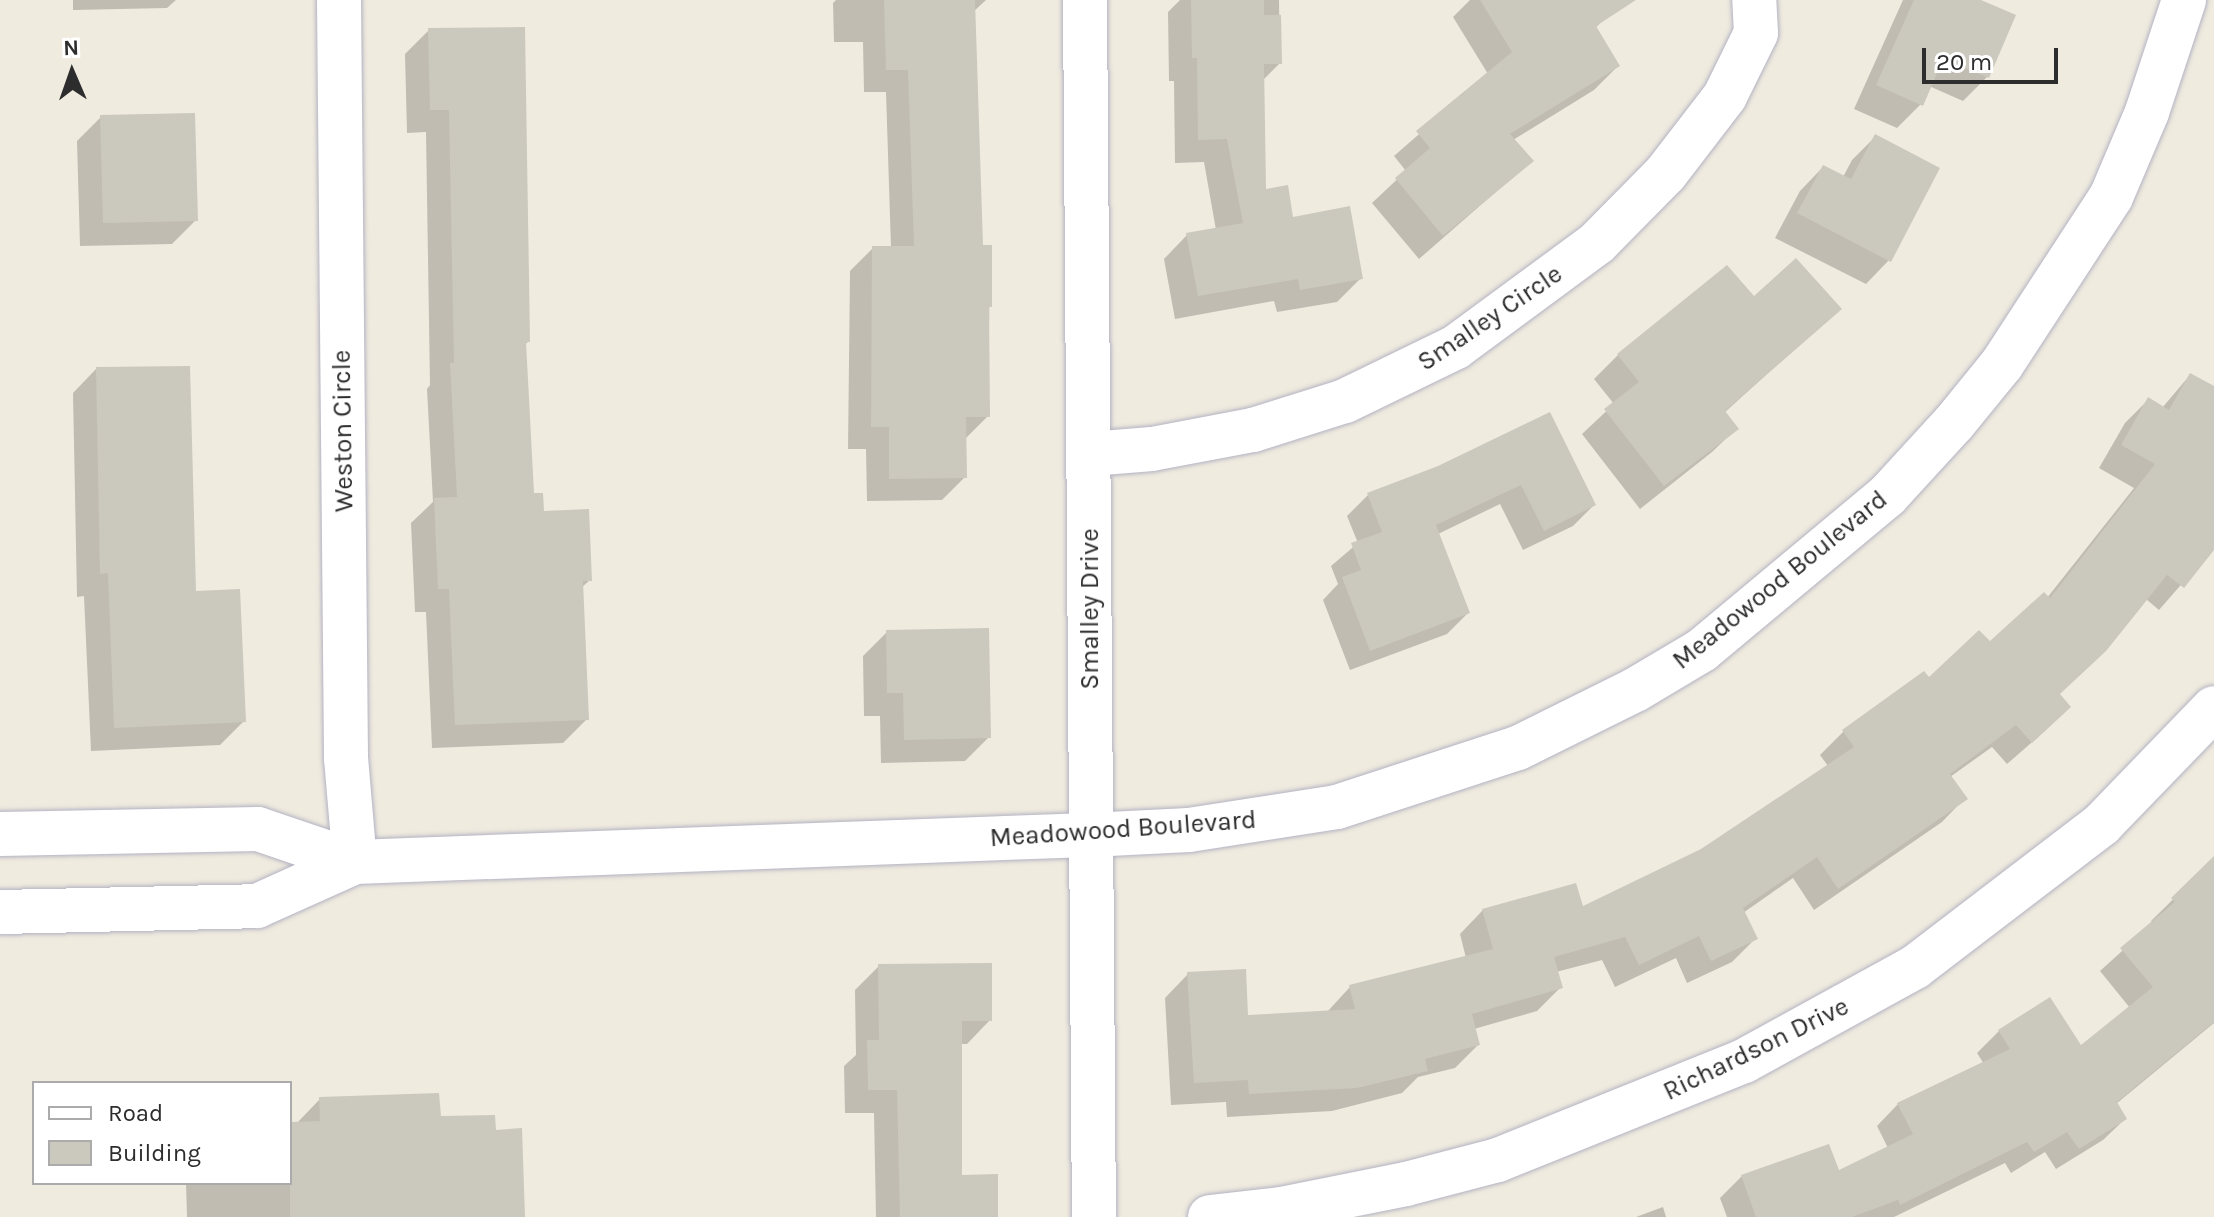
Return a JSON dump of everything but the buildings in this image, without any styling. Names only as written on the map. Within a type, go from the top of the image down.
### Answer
[{"type":"street","name":"Weston Circle","points":[[339,0],[346,758],[355,862]]},
{"type":"street","name":"Smalley Drive","points":[[1085,0],[1094,1217]]},
{"type":"street","name":"Smalley Circle","points":[[1090,454],[1152,449],[1253,430],[1345,401],[1456,347],[1597,243],[1666,173],[1725,96],[1756,33],[1754,0]]},
{"type":"street","name":"Meadowood Boulevard","points":[[0,834],[258,829],[355,862],[1089,835],[1204,828],[1337,807],[1518,748],[1635,690],[1702,650],[1887,496],[1954,423],[2002,364],[2111,197],[2147,112],[2184,0]]},
{"type":"street","name":"Richardson Drive","points":[[1210,1217],[1297,1206],[1406,1184],[1498,1160],[1744,1061],[1915,967],[2102,824],[2214,708]]},
{"type":"street","name":"Meadowood Boulevard","points":[[0,912],[257,906],[355,862]]}]
